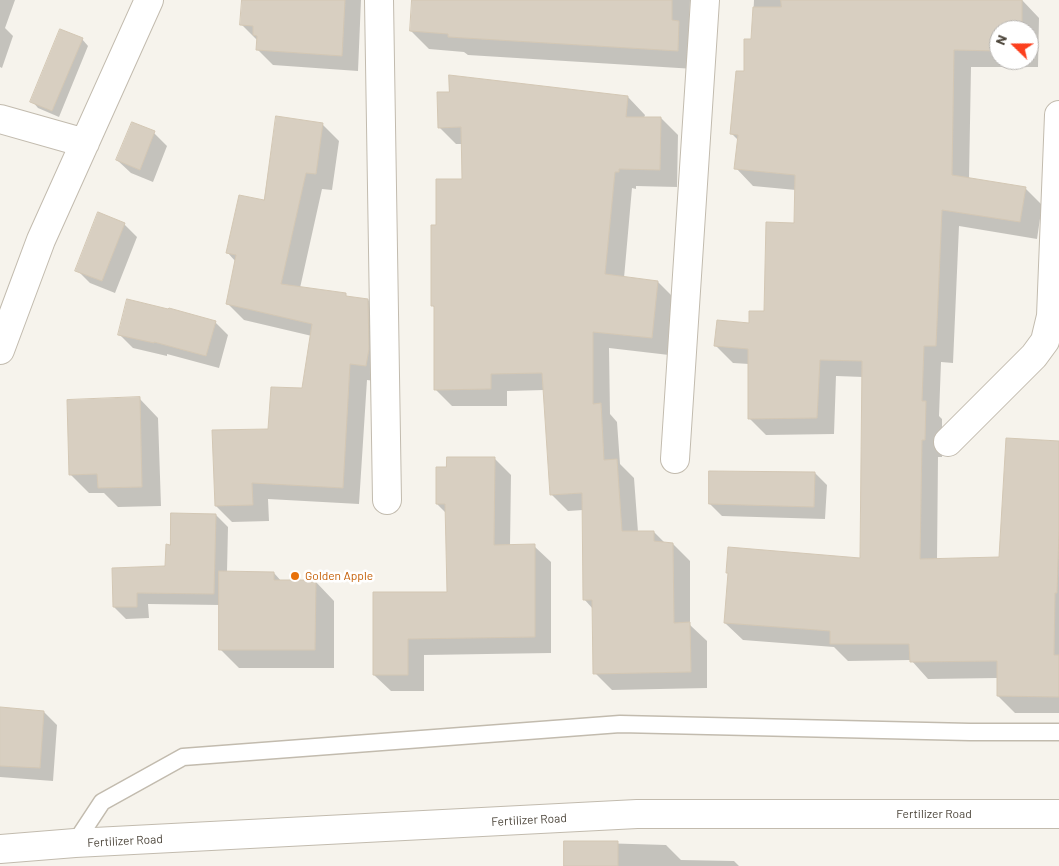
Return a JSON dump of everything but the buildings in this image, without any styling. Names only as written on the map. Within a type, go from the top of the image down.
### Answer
[{"type":"street","points":[[0,349],[41,240],[86,143],[148,0]]},
{"type":"street","points":[[379,0],[386,500]]},
{"type":"street","points":[[674,459],[705,0]]},
{"type":"street","points":[[948,442],[1034,356],[1045,341],[1051,316],[1059,115]]},
{"type":"street","points":[[0,119],[86,143]]},
{"type":"street","name":"Fertilizer Road","points":[[0,849],[75,843],[637,814],[1059,814]]},
{"type":"lane","points":[[75,843],[102,802],[184,757],[620,724],[970,732],[1059,732]]},
{"type":"place","name":"Golden Apple","points":[[295,576]]}]
